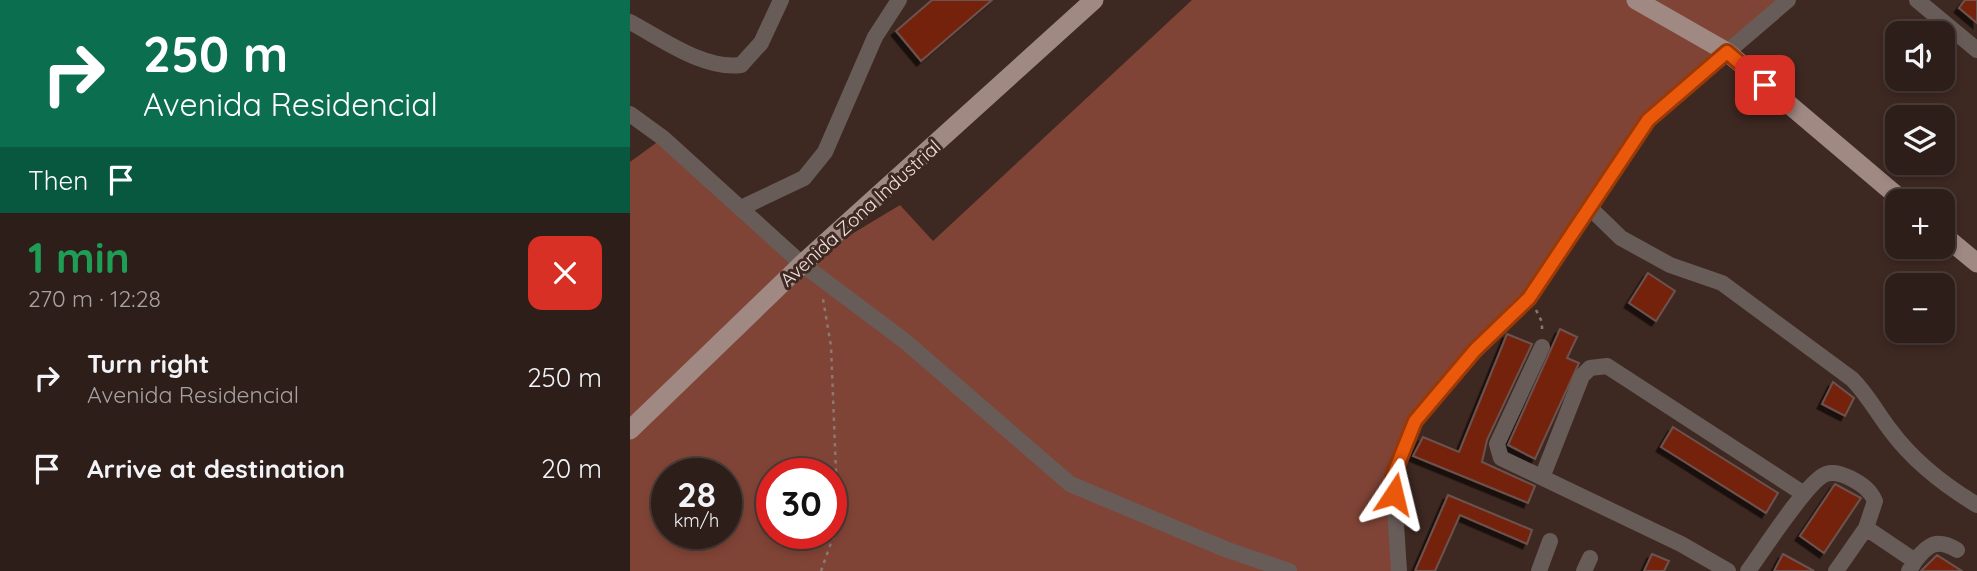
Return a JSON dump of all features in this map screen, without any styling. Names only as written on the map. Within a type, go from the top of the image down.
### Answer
[{"type":"main road","name":"Avenida Zona Industrial","points":[[630,430],[802,264],[1094,0]]},
{"type":"main road","points":[[1636,0],[1727,52],[1889,189]]},
{"type":"main road","points":[[1955,245],[1977,263]]},
{"type":"street","points":[[630,22],[701,59],[727,67],[741,65],[761,43],[780,0]]},
{"type":"street","points":[[741,208],[804,178],[825,152],[875,37],[900,0]]},
{"type":"street","points":[[1399,571],[1393,476],[1415,421],[1475,350],[1529,298],[1648,120],[1788,0]]},
{"type":"street","points":[[1917,0],[1977,50]]},
{"type":"street","points":[[630,114],[663,138],[802,264],[906,342],[1070,484],[1225,549],[1289,571]]},
{"type":"street","points":[[1589,207],[1621,238],[1670,265],[1722,283],[1852,379],[1870,397],[1889,430],[1913,457],[1933,475],[1977,505]]},
{"type":"street","points":[[1542,347],[1497,444],[1501,458],[1543,475],[1681,544],[1728,571]]},
{"type":"street","points":[[1543,475],[1582,376],[1590,368],[1607,366],[1804,494]]},
{"type":"street","points":[[1748,571],[1804,494],[1823,475],[1832,473],[1860,484],[1870,491],[1875,501],[1866,528],[1836,571]]},
{"type":"street","points":[[1866,528],[1912,566],[1932,543],[1940,542],[1957,550]]},
{"type":"street","points":[[1539,571],[1550,541]]},
{"type":"path","points":[[817,288],[824,300],[829,323],[838,523],[821,571]]},
{"type":"path","points":[[1529,298],[1542,322],[1542,347]]},
{"type":"shaded area","points":[[1192,0],[1785,0],[1648,120],[1529,297],[1415,421],[1393,476],[1399,567],[1407,571],[630,571],[630,162],[663,138],[802,264],[900,205],[933,241]]},
{"type":"building","points":[[932,0],[992,0],[921,61],[896,31]]},
{"type":"building","points":[[1965,0],[1977,0],[1977,23],[1959,8]]},
{"type":"building","points":[[1648,273],[1675,291],[1656,321],[1629,303]]},
{"type":"building","points":[[1560,329],[1577,337],[1567,358],[1579,363],[1535,459],[1508,445]]},
{"type":"building","points":[[1507,334],[1532,344],[1487,440],[1482,462],[1535,486],[1528,503],[1413,456],[1423,437],[1459,452]]},
{"type":"building","points":[[1833,382],[1854,398],[1845,416],[1822,404]]},
{"type":"building","points":[[1673,427],[1778,493],[1766,513],[1661,447]]},
{"type":"building","points":[[1835,484],[1861,498],[1824,553],[1800,536]]},
{"type":"building","points":[[1448,495],[1532,530],[1527,544],[1460,515],[1435,571],[1415,571]]},
{"type":"building","points":[[1652,554],[1669,561],[1664,571],[1644,571]]},
{"type":"building","points":[[1783,554],[1814,571],[1774,571]]},
{"type":"building","points":[[1937,555],[1962,571],[1921,571]]},
{"type":"route","points":[[1394,494],[1393,476],[1415,421],[1475,350],[1529,298],[1648,120],[1727,52],[1765,85]]}]
